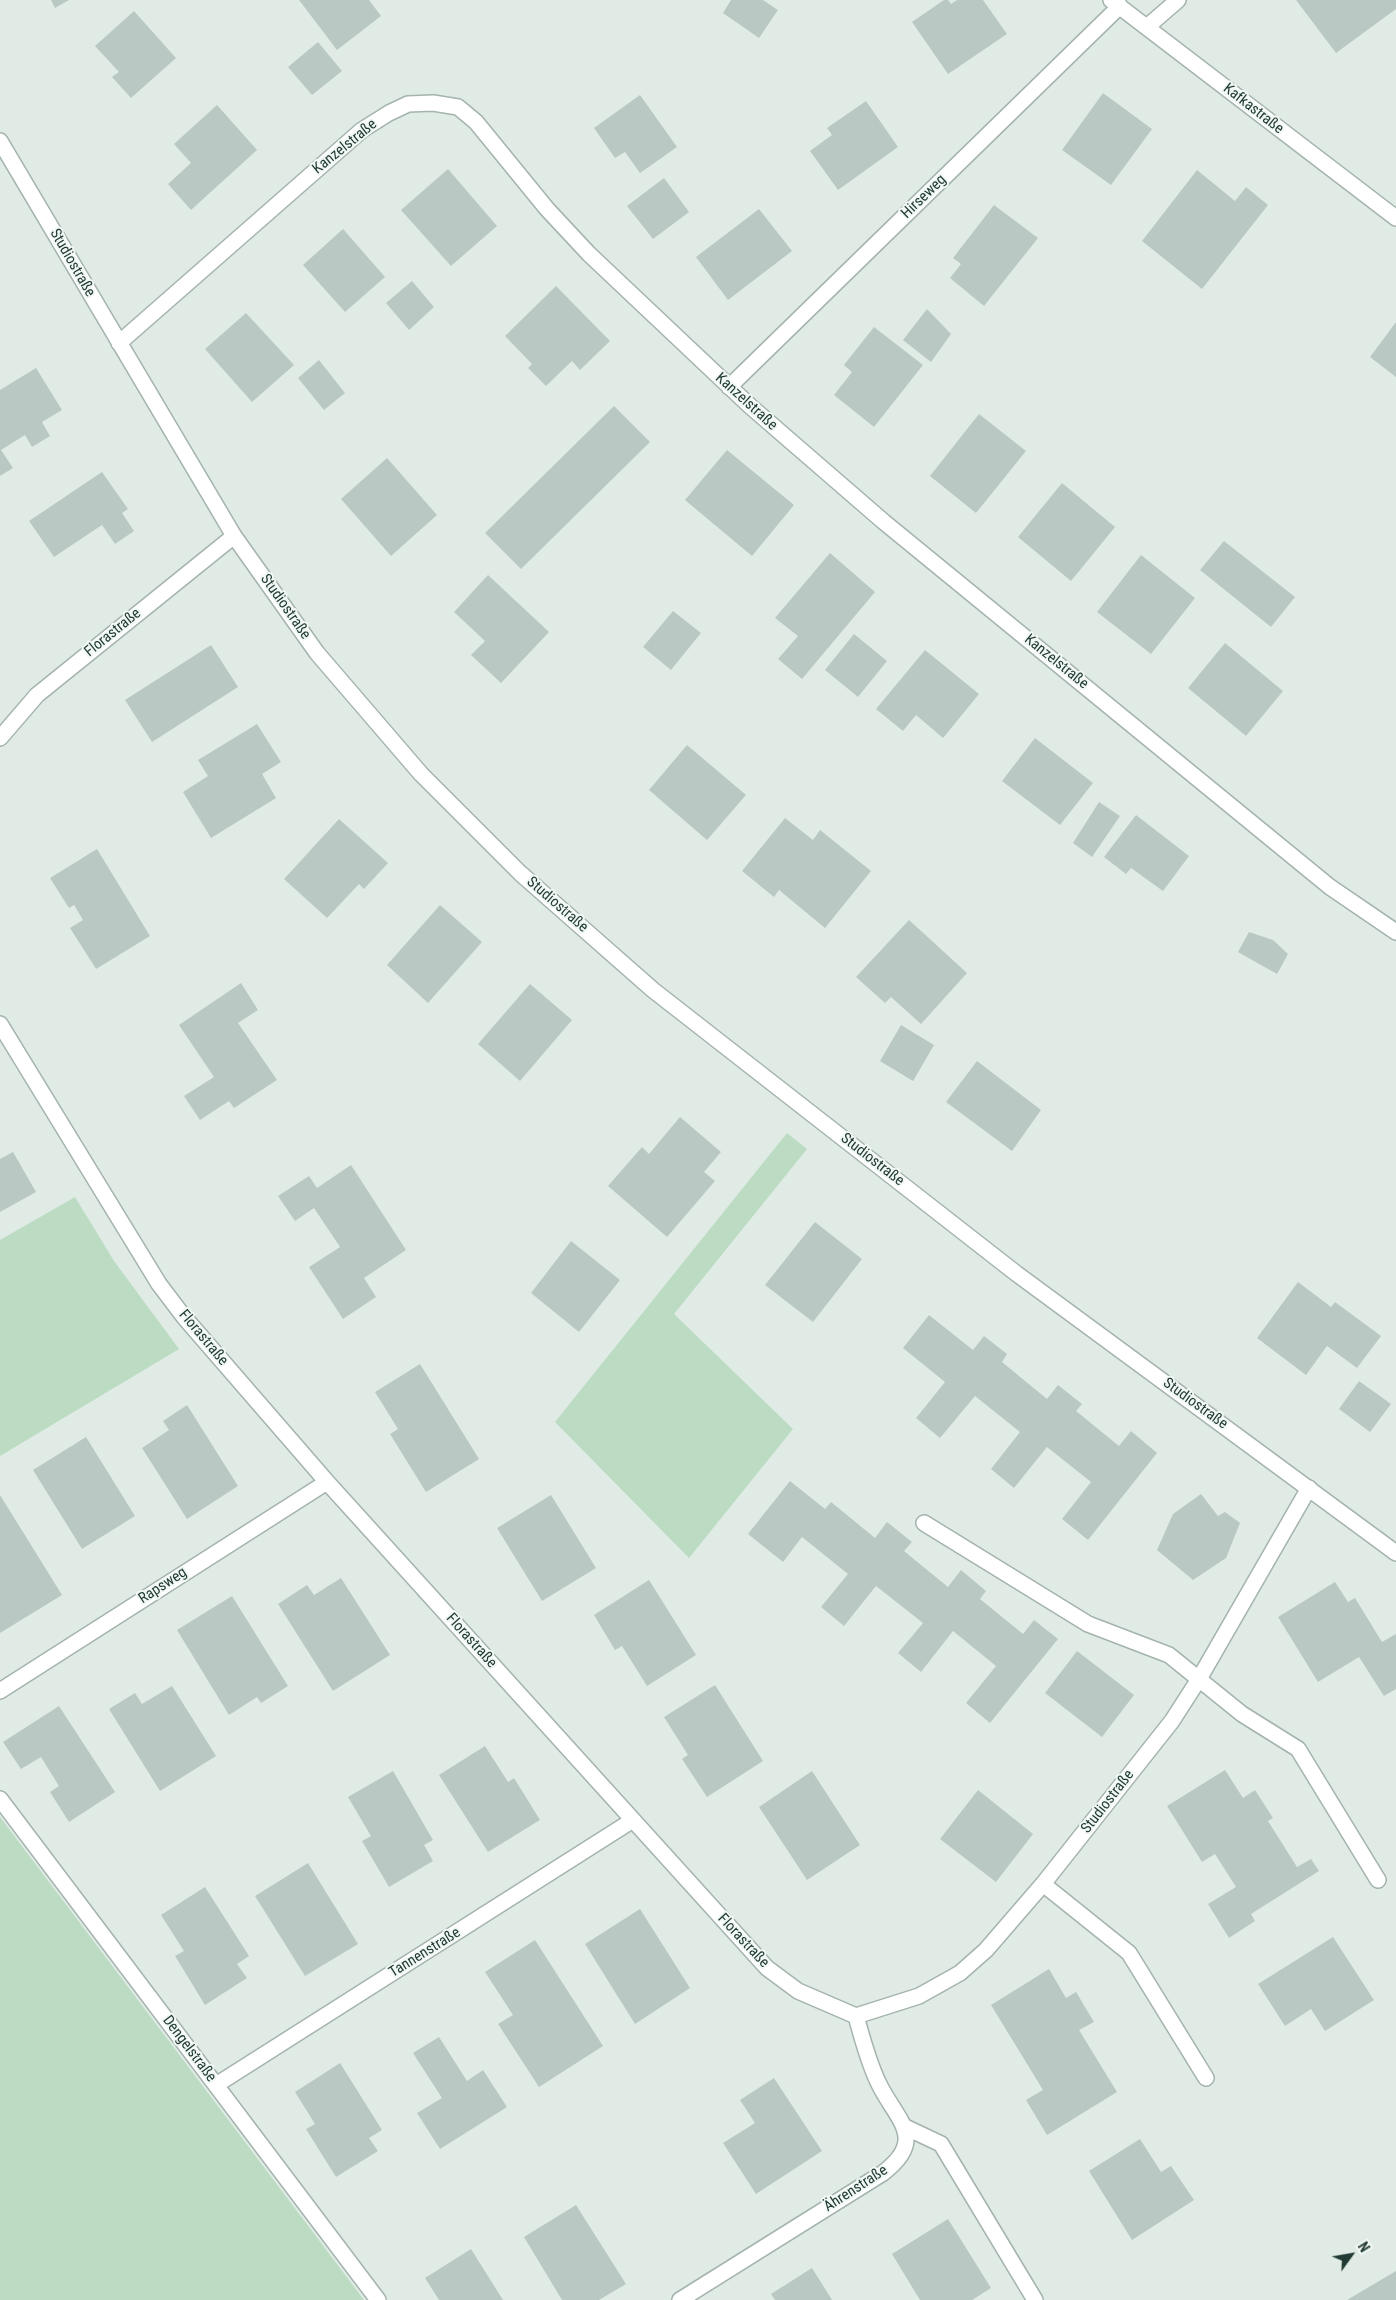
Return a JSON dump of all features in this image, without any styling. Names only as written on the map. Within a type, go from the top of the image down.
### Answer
[{"type":"street","points":[[1148,26],[1178,0]]},
{"type":"street","name":"Kafkastraße","points":[[1115,3],[1148,26],[1396,218]]},
{"type":"street","name":"Hirseweg","points":[[729,386],[1115,3]]},
{"type":"street","name":"Kanzelstraße","points":[[119,343],[362,130],[389,113],[408,104],[433,103],[458,107],[476,122],[547,209],[583,248],[729,386],[884,522],[1330,887],[1396,932]]},
{"type":"street","name":"Studiostraße","points":[[0,141],[234,536],[318,653],[371,718],[421,774],[520,873],[653,990],[1017,1274],[1396,1552]]},
{"type":"street","name":"Florastraße","points":[[0,738],[37,695],[234,536]]},
{"type":"street","name":"Florastraße","points":[[0,1024],[159,1284],[190,1324],[327,1482],[767,1968],[798,1992],[856,2016]]},
{"type":"street","name":"Rapsweg","points":[[0,1691],[327,1482]]},
{"type":"street","name":"Studiostraße","points":[[1043,1884],[1172,1721],[1199,1679],[1309,1488]]},
{"type":"street","points":[[924,1523],[1088,1624],[1169,1655],[1242,1714],[1298,1749],[1378,1880]]},
{"type":"street","name":"Dengelstraße","points":[[0,1799],[378,2300]]},
{"type":"street","name":"Tannenstraße","points":[[216,2085],[633,1820]]},
{"type":"street","points":[[1035,2300],[941,2144],[905,2127],[879,2084],[856,2016],[919,1996],[960,1973],[986,1950],[1043,1884],[1129,1952],[1206,2078]]},
{"type":"street","name":"Ährenstraße","points":[[680,2300],[896,2163],[904,2153],[905,2127]]},
{"type":"green space","points":[[787,1133],[807,1149],[674,1314],[793,1429],[689,1558],[555,1422]]},
{"type":"green space","points":[[75,1197],[114,1261],[179,1349],[0,1456],[0,1240]]},
{"type":"green space","points":[[0,1817],[364,2300],[0,2300]]},
{"type":"building","points":[[51,0],[69,0],[55,8]]},
{"type":"building","points":[[299,0],[369,0],[381,16],[337,50]]},
{"type":"building","points":[[731,0],[763,0],[778,10],[759,38],[723,13]]},
{"type":"building","points":[[944,0],[948,0],[951,4],[957,0],[983,0],[1007,34],[948,74],[912,22]]},
{"type":"building","points":[[1296,0],[1396,0],[1396,9],[1336,53]]},
{"type":"building","points":[[134,11],[176,58],[131,98],[112,77],[119,72],[95,46]]},
{"type":"building","points":[[318,42],[342,71],[312,95],[288,67]]},
{"type":"building","points":[[1103,93],[1152,129],[1111,185],[1062,150]]},
{"type":"building","points":[[640,95],[677,147],[640,173],[625,152],[615,158],[594,128]]},
{"type":"building","points":[[866,101],[898,147],[838,190],[810,151],[832,135],[827,128]]},
{"type":"building","points":[[217,105],[257,150],[191,210],[168,184],[191,163],[174,144]]},
{"type":"building","points":[[448,169],[497,226],[451,266],[401,210]]},
{"type":"building","points":[[1197,170],[1235,201],[1246,187],[1268,205],[1202,289],[1142,241]]},
{"type":"building","points":[[664,178],[689,212],[653,239],[627,206]]},
{"type":"building","points":[[994,205],[1038,238],[984,306],[950,278],[961,264],[953,258]]},
{"type":"building","points":[[759,209],[792,251],[728,300],[696,257]]},
{"type":"building","points":[[343,229],[385,277],[345,312],[303,265]]},
{"type":"building","points":[[412,281],[434,307],[409,330],[386,303]]},
{"type":"building","points":[[556,286],[610,341],[580,370],[572,361],[546,386],[528,368],[532,364],[505,336]]},
{"type":"building","points":[[927,309],[951,334],[931,362],[903,340]]},
{"type":"building","points":[[246,313],[294,365],[252,402],[205,349]]},
{"type":"building","points":[[1396,322],[1396,377],[1370,357]]},
{"type":"building","points":[[874,327],[923,365],[874,427],[834,395],[852,372],[844,365]]},
{"type":"building","points":[[319,360],[345,393],[324,410],[298,378]]},
{"type":"building","points":[[36,368],[62,410],[42,422],[50,436],[32,447],[25,435],[1,450],[13,468],[0,476],[0,390]]},
{"type":"building","points":[[614,406],[650,442],[521,569],[485,533]]},
{"type":"building","points":[[979,414],[1026,451],[976,513],[930,476]]},
{"type":"building","points":[[727,450],[794,505],[752,556],[685,500]]},
{"type":"building","points":[[387,458],[437,515],[391,556],[341,499]]},
{"type":"building","points":[[102,472],[128,509],[122,513],[134,531],[115,544],[102,525],[54,557],[29,521]]},
{"type":"building","points":[[1062,483],[1115,527],[1071,581],[1018,537]]},
{"type":"building","points":[[1224,541],[1295,597],[1271,627],[1200,570]]},
{"type":"building","points":[[830,553],[875,592],[802,679],[778,659],[798,636],[775,618]]},
{"type":"building","points":[[1141,555],[1195,598],[1151,654],[1097,612]]},
{"type":"building","points":[[488,575],[549,632],[501,683],[471,655],[485,641],[454,612]]},
{"type":"building","points":[[673,611],[701,633],[671,670],[643,647]]},
{"type":"building","points":[[854,634],[887,661],[858,697],[825,670]]},
{"type":"building","points":[[1225,643],[1283,691],[1246,736],[1188,688]]},
{"type":"building","points":[[211,645],[238,687],[152,742],[125,700]]},
{"type":"building","points":[[925,650],[979,694],[943,738],[916,715],[903,731],[876,709]]},
{"type":"building","points":[[257,724],[281,762],[262,774],[276,798],[211,838],[183,792],[208,776],[198,760]]},
{"type":"building","points":[[1035,738],[1093,783],[1060,825],[1002,781]]},
{"type":"building","points":[[687,745],[746,795],[707,840],[649,790]]},
{"type":"building","points":[[1099,802],[1120,816],[1092,857],[1073,843]]},
{"type":"building","points":[[1136,815],[1189,856],[1163,891],[1131,868],[1126,874],[1104,857]]},
{"type":"building","points":[[785,818],[813,840],[820,830],[871,871],[825,928],[779,890],[774,897],[742,871]]},
{"type":"building","points":[[339,819],[388,863],[364,889],[359,884],[327,918],[284,879]]},
{"type":"building","points":[[97,849],[150,936],[96,969],[70,928],[83,920],[74,905],[69,908],[50,878]]},
{"type":"building","points":[[440,905],[482,942],[428,1003],[387,965]]},
{"type":"building","points":[[909,920],[967,973],[921,1024],[891,997],[885,1003],[856,977]]},
{"type":"building","points":[[1249,932],[1273,940],[1288,954],[1277,974],[1238,952]]},
{"type":"building","points":[[241,983],[258,1010],[238,1023],[277,1080],[234,1108],[229,1101],[200,1120],[184,1096],[214,1077],[179,1025]]},
{"type":"building","points":[[530,984],[572,1020],[520,1081],[478,1044]]},
{"type":"building","points":[[901,1025],[934,1045],[913,1081],[880,1061]]},
{"type":"building","points":[[977,1061],[1041,1110],[1012,1151],[946,1102]]},
{"type":"building","points":[[680,1117],[721,1152],[704,1172],[715,1181],[667,1237],[608,1186],[642,1147],[649,1154]]},
{"type":"building","points":[[13,1152],[36,1192],[0,1212],[0,1159]]},
{"type":"building","points":[[351,1165],[406,1250],[364,1278],[376,1297],[343,1319],[309,1267],[340,1247],[314,1208],[295,1221],[278,1196],[309,1176],[317,1188]]},
{"type":"building","points":[[815,1222],[862,1259],[813,1322],[765,1285]]},
{"type":"building","points":[[571,1241],[620,1280],[579,1332],[531,1293]]},
{"type":"building","points":[[1298,1282],[1331,1307],[1335,1302],[1381,1336],[1357,1368],[1327,1346],[1306,1375],[1257,1338]]},
{"type":"building","points":[[929,1315],[973,1350],[984,1336],[1007,1354],[1002,1362],[1047,1399],[1058,1385],[1082,1404],[1076,1411],[1119,1446],[1131,1431],[1157,1453],[1088,1540],[1062,1519],[1091,1482],[1047,1447],[1014,1488],[991,1469],[1020,1432],[975,1396],[940,1438],[916,1418],[945,1382],[903,1348]]},
{"type":"building","points":[[420,1364],[479,1459],[426,1492],[390,1434],[398,1429],[375,1392]]},
{"type":"building","points":[[1359,1381],[1391,1404],[1370,1432],[1339,1409]]},
{"type":"building","points":[[187,1405],[238,1486],[187,1519],[142,1448],[169,1430],[163,1421]]},
{"type":"building","points":[[86,1437],[135,1516],[82,1549],[33,1470]]},
{"type":"building","points":[[790,1481],[825,1509],[831,1502],[875,1538],[887,1522],[912,1542],[904,1551],[948,1587],[961,1570],[986,1591],[980,1599],[1023,1634],[1034,1620],[1058,1639],[990,1723],[966,1703],[996,1666],[953,1631],[921,1672],[898,1653],[923,1623],[876,1586],[844,1626],[821,1607],[848,1574],[802,1537],[783,1562],[748,1534]]},
{"type":"building","points":[[1201,1494],[1218,1516],[1225,1512],[1240,1523],[1226,1558],[1193,1580],[1157,1550],[1173,1514]]},
{"type":"building","points":[[0,1495],[62,1595],[0,1633]]},
{"type":"building","points":[[551,1495],[596,1568],[542,1601],[497,1528]]},
{"type":"building","points":[[341,1578],[390,1655],[333,1691],[278,1604],[307,1585],[314,1595]]},
{"type":"building","points":[[649,1580],[696,1655],[647,1686],[622,1646],[615,1650],[594,1615]]},
{"type":"building","points":[[1335,1582],[1348,1602],[1355,1598],[1382,1642],[1396,1634],[1396,1689],[1384,1696],[1359,1657],[1318,1682],[1278,1617]]},
{"type":"building","points":[[232,1596],[288,1686],[261,1703],[257,1697],[229,1715],[177,1630]]},
{"type":"building","points":[[1077,1651],[1134,1695],[1102,1737],[1045,1693]]},
{"type":"building","points":[[715,1685],[763,1761],[707,1797],[682,1759],[688,1755],[664,1717]]},
{"type":"building","points":[[172,1686],[216,1756],[160,1791],[109,1709],[135,1693],[142,1704]]},
{"type":"building","points":[[59,1706],[115,1792],[69,1822],[50,1792],[59,1786],[41,1757],[21,1769],[3,1742]]},
{"type":"building","points":[[485,1746],[508,1782],[514,1778],[540,1820],[488,1852],[439,1775]]},
{"type":"building","points":[[1225,1770],[1243,1798],[1255,1790],[1273,1818],[1268,1821],[1297,1867],[1311,1859],[1319,1871],[1251,1914],[1255,1921],[1229,1938],[1208,1904],[1236,1887],[1215,1854],[1202,1862],[1167,1806]]},
{"type":"building","points":[[393,1771],[433,1840],[424,1845],[433,1861],[389,1887],[362,1841],[371,1836],[348,1797]]},
{"type":"building","points":[[812,1771],[860,1845],[807,1880],[759,1807]]},
{"type":"building","points":[[978,1790],[1033,1834],[996,1882],[940,1839]]},
{"type":"building","points":[[308,1863],[358,1944],[305,1976],[255,1896]]},
{"type":"building","points":[[205,1887],[249,1956],[237,1964],[247,1978],[205,2005],[175,1956],[184,1951],[161,1915]]},
{"type":"building","points":[[640,1909],[690,1988],[635,2024],[585,1944]]},
{"type":"building","points":[[1333,1937],[1374,2000],[1325,2031],[1311,2009],[1285,2026],[1258,1984]]},
{"type":"building","points":[[535,1940],[603,2046],[539,2087],[498,2024],[513,2015],[485,1972]]},
{"type":"building","points":[[1049,1969],[1066,1998],[1076,1992],[1094,2022],[1079,2030],[1117,2092],[1047,2135],[1026,2100],[1043,2090],[991,2005]]},
{"type":"building","points":[[439,2037],[467,2081],[483,2070],[507,2107],[440,2149],[417,2113],[442,2098],[413,2053]]},
{"type":"building","points":[[340,2063],[382,2130],[369,2138],[378,2151],[336,2177],[306,2129],[315,2124],[295,2092]]},
{"type":"building","points":[[774,2078],[822,2151],[756,2194],[723,2143],[755,2123],[740,2100]]},
{"type":"building","points":[[1140,2139],[1161,2172],[1171,2166],[1194,2200],[1132,2240],[1089,2171]]},
{"type":"building","points":[[576,2205],[626,2284],[599,2300],[562,2300],[524,2237]]},
{"type":"building","points":[[948,2219],[991,2288],[972,2300],[920,2300],[892,2254]]},
{"type":"building","points":[[471,2249],[503,2300],[439,2300],[425,2278]]},
{"type":"building","points":[[812,2268],[832,2300],[775,2300],[771,2294]]},
{"type":"building","points":[[1396,2271],[1396,2300],[1347,2300]]}]
